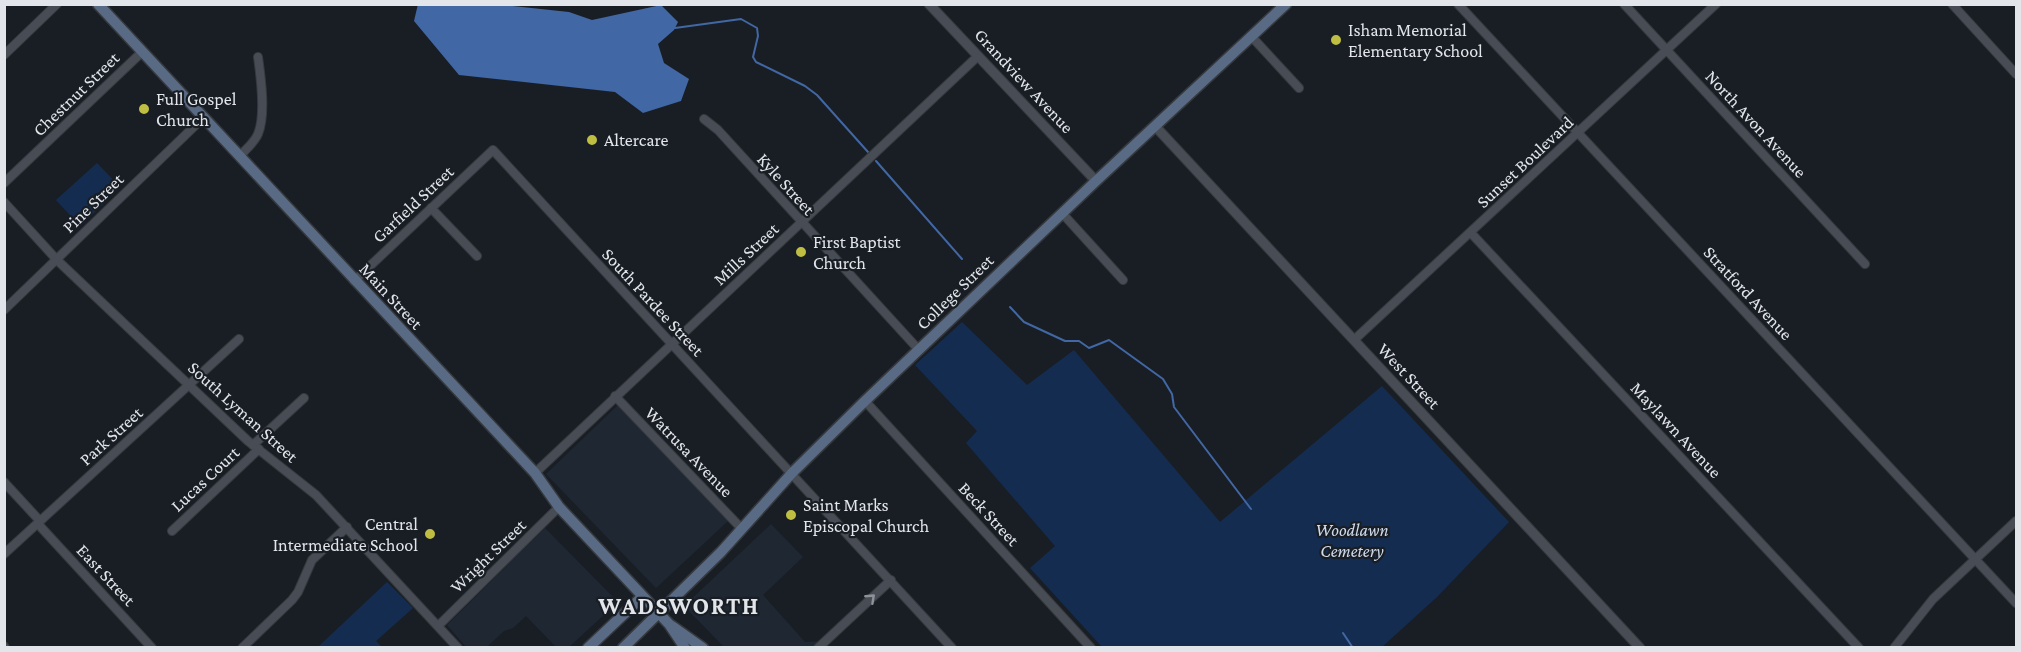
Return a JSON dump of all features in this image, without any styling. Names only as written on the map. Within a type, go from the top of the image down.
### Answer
[{"type":"main road","name":"Main Street","points":[[98,4],[535,473],[559,507],[669,624]]},
{"type":"main road","name":"College Street","points":[[623,648],[657,612],[721,552],[792,473],[865,401],[1286,4]]},
{"type":"main road","points":[[588,648],[642,597]]},
{"type":"main road","points":[[669,624],[685,648]]},
{"type":"main road","points":[[669,624],[703,648]]},
{"type":"street","points":[[4,55],[57,4]]},
{"type":"street","name":"Grandview Avenue","points":[[929,4],[1096,181]]},
{"type":"street","name":"Stratford Avenue","points":[[1458,4],[2016,603]]},
{"type":"street","name":"North Avon Avenue","points":[[1624,4],[1865,264]]},
{"type":"street","name":"Sunset Boulevard","points":[[1354,340],[1716,4]]},
{"type":"street","points":[[1952,4],[2016,74]]},
{"type":"street","points":[[1251,36],[1299,88]]},
{"type":"street","name":"Chestnut Street","points":[[4,183],[142,52]]},
{"type":"street","name":"Mills Street","points":[[535,473],[978,56]]},
{"type":"street","points":[[240,156],[254,141],[260,128],[261,89],[258,57]]},
{"type":"street","name":"Pine Street","points":[[4,310],[203,118]]},
{"type":"street","name":"Kyle Street","points":[[704,119],[718,130],[919,350]]},
{"type":"street","name":"West Street","points":[[1155,126],[1636,646]]},
{"type":"street","name":"Garfield Street","points":[[354,281],[493,150]]},
{"type":"street","name":"South Pardee Street","points":[[493,150],[952,648]]},
{"type":"street","name":"South Lyman Street","points":[[4,202],[57,260],[189,385],[256,447],[316,495],[458,648]]},
{"type":"street","points":[[431,208],[477,256]]},
{"type":"street","points":[[1062,213],[1123,280]]},
{"type":"street","name":"Maylawn Avenue","points":[[1471,232],[1859,648]]},
{"type":"street","name":"Park Street","points":[[4,554],[239,339]]},
{"type":"street","name":"Watrusa Avenue","points":[[615,396],[741,528]]},
{"type":"street","name":"Lucas Court","points":[[172,531],[304,398]]},
{"type":"street","name":"Beck Street","points":[[865,401],[1091,648]]},
{"type":"street","name":"East Street","points":[[4,482],[152,648]]},
{"type":"street","name":"Wright Street","points":[[438,626],[559,507]]},
{"type":"street","points":[[1894,648],[1933,599],[2016,521]]},
{"type":"street","points":[[242,648],[292,600],[312,561],[347,527]]},
{"type":"street","points":[[818,648],[891,580]]},
{"type":"shaded area","points":[[418,4],[503,5],[569,12],[592,20],[661,5],[678,22],[674,30],[658,44],[664,63],[689,79],[681,101],[643,113],[615,92],[459,75],[414,21]]},
{"type":"shaded area","points":[[618,405],[728,521],[656,588],[546,474]]},
{"type":"shaded area","points":[[771,524],[803,557],[763,595],[805,642],[823,641],[815,647],[724,647],[684,606]]},
{"type":"shaded area","points":[[545,528],[618,602],[569,647],[556,647],[526,616],[513,628],[504,631],[487,647],[466,647],[447,625]]},
{"type":"green space","points":[[97,163],[120,187],[82,225],[79,225],[56,200]]},
{"type":"green space","name":"Woodlawn Cemetery","points":[[962,322],[1027,385],[1074,350],[1220,522],[1382,386],[1509,522],[1437,597],[1382,647],[1102,647],[1030,568],[1055,546],[966,443],[977,431],[915,365]]},
{"type":"green space","points":[[387,582],[413,608],[376,641],[382,647],[318,647]]},
{"type":"waterway","points":[[675,28],[741,19],[757,28],[758,36],[753,57],[756,62],[805,86],[817,95],[868,152]]},
{"type":"waterway","points":[[876,161],[962,259]]},
{"type":"waterway","points":[[1010,307],[1024,322],[1065,341],[1079,341],[1089,348],[1109,340],[1163,379],[1172,394],[1174,407],[1251,509]]},
{"type":"waterway","points":[[1343,633],[1353,648]]},
{"type":"place","name":"Isham Memorial Elementary School","points":[[1336,40]]},
{"type":"place","name":"Full Gospel Church","points":[[144,109]]},
{"type":"place","name":"Altercare","points":[[592,140]]},
{"type":"place","name":"First Baptist Church","points":[[801,252]]},
{"type":"place","name":"Saint Marks Episcopal Church","points":[[791,515]]},
{"type":"place","name":"Central Intermediate School","points":[[430,534]]},
{"type":"district","name":"WADSWORTH","points":[[679,606]]}]
